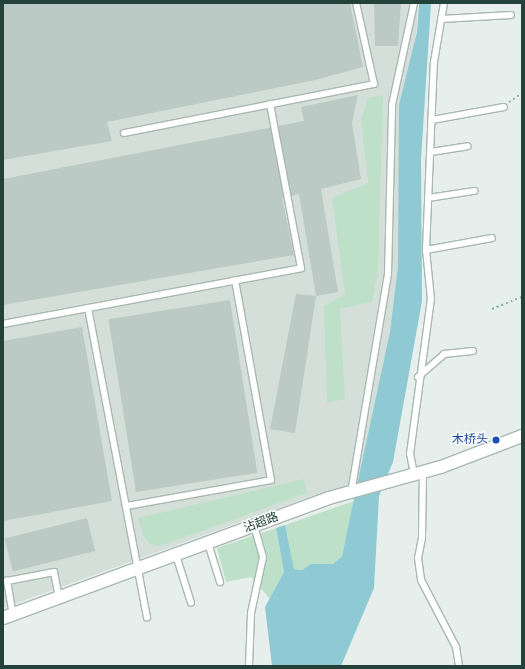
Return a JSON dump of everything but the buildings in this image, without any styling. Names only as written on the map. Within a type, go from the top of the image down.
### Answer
[{"type":"street","name":"沾超路","points":[[8,617],[254,526],[353,492],[419,473],[522,436]]},
{"type":"lane","points":[[124,133],[374,84],[356,3]]},
{"type":"lane","points":[[353,492],[388,274],[392,105],[414,3]]},
{"type":"lane","points":[[444,3],[441,19],[430,152],[426,250],[431,299],[418,377],[410,454],[419,473],[422,538],[418,558],[421,580],[456,647],[459,666]]},
{"type":"lane","points":[[441,19],[512,15]]},
{"type":"lane","points":[[3,324],[301,268],[270,104]]},
{"type":"lane","points":[[432,120],[504,107]]},
{"type":"lane","points":[[430,152],[468,146]]},
{"type":"lane","points":[[428,198],[474,191]]},
{"type":"lane","points":[[426,250],[492,238]]},
{"type":"lane","points":[[127,506],[271,480],[235,280]]},
{"type":"lane","points":[[88,308],[147,617]]},
{"type":"lane","points":[[418,377],[444,354],[473,350]]},
{"type":"lane","points":[[249,666],[251,613],[264,558],[254,526]]},
{"type":"lane","points":[[208,543],[220,582]]},
{"type":"lane","points":[[176,555],[191,603]]},
{"type":"lane","points":[[8,617],[7,581],[54,572],[59,598]]},
{"type":"path","points":[[504,107],[522,93]]},
{"type":"path","points":[[492,309],[522,297]]},
{"type":"shaded area","points":[[3,3],[418,3],[403,298],[364,482],[317,494],[3,608]]},
{"type":"green space","points":[[383,95],[378,270],[372,302],[340,309],[345,399],[327,403],[324,306],[345,294],[332,198],[368,183],[361,120],[368,98]]},
{"type":"green space","points":[[304,479],[307,493],[160,546],[149,544],[143,535],[138,518]]},
{"type":"green space","points":[[354,501],[342,556],[333,564],[311,564],[302,570],[294,569],[285,525]]},
{"type":"green space","points":[[276,528],[284,572],[270,599],[251,577],[226,582],[217,548]]},
{"type":"water","points":[[419,3],[431,3],[421,160],[422,301],[393,462],[379,496],[374,588],[341,666],[272,666],[265,607],[284,572],[276,528],[285,525],[294,569],[302,570],[311,564],[333,564],[342,556],[390,332],[398,267],[399,105],[417,32]]},
{"type":"place","name":"木桥头","points":[[496,440]]}]
